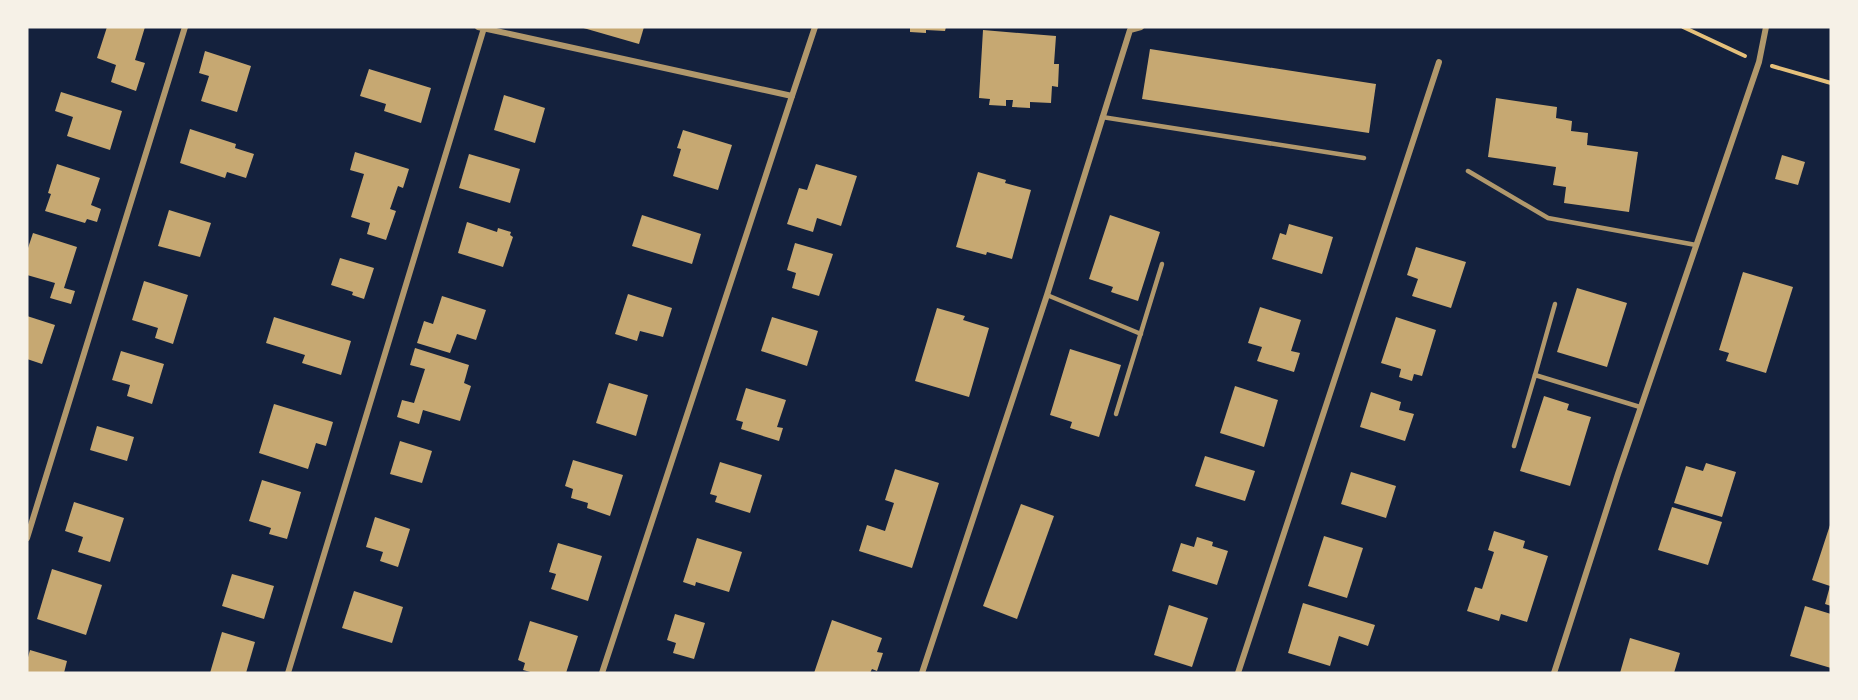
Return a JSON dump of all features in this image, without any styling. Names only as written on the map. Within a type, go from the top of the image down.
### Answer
[{"type":"street","points":[[27,538],[185,27]]},
{"type":"street","points":[[602,673],[815,27]]},
{"type":"street","points":[[922,673],[1047,295],[1127,28],[1141,27]]},
{"type":"street","points":[[1554,673],[1640,407],[1759,62],[1766,27]]},
{"type":"street","points":[[288,673],[481,28],[792,96]]},
{"type":"street","points":[[1238,673],[1439,62]]},
{"type":"lane","points":[[1102,117],[1364,158]]},
{"type":"lane","points":[[1468,171],[1548,219],[1696,245]]},
{"type":"lane","points":[[1116,414],[1162,264]]},
{"type":"lane","points":[[1047,295],[1141,334]]},
{"type":"lane","points":[[1514,446],[1556,304]]},
{"type":"lane","points":[[1534,375],[1640,407]]},
{"type":"building","points":[[107,27],[145,27],[135,60],[145,63],[136,91],[111,82],[116,65],[97,58]]},
{"type":"building","points":[[580,27],[644,27],[639,44]]},
{"type":"building","points":[[910,27],[946,27],[945,31],[926,30],[926,33],[910,32]]},
{"type":"building","points":[[983,30],[1056,36],[1054,64],[1059,64],[1058,87],[1052,86],[1051,103],[1030,102],[1030,108],[1012,107],[1013,100],[1006,100],[1006,106],[989,105],[990,99],[979,98]]},
{"type":"building","points":[[1150,49],[1376,84],[1369,133],[1142,99]]},
{"type":"building","points":[[205,51],[251,66],[237,112],[201,101],[209,76],[199,73]]},
{"type":"building","points":[[369,69],[431,88],[421,123],[384,111],[386,104],[360,96]]},
{"type":"building","points":[[61,92],[122,111],[110,150],[67,136],[73,117],[55,111]]},
{"type":"building","points":[[504,95],[545,108],[535,143],[494,130]]},
{"type":"building","points":[[1496,98],[1557,107],[1556,118],[1572,121],[1571,131],[1588,133],[1587,145],[1638,152],[1629,212],[1564,203],[1566,187],[1553,185],[1556,167],[1488,157]]},
{"type":"building","points":[[190,129],[236,144],[235,148],[254,154],[246,178],[227,172],[225,178],[180,163]]},
{"type":"building","points":[[683,130],[732,145],[718,190],[673,176],[681,149],[677,148]]},
{"type":"building","points":[[355,152],[409,169],[403,188],[398,186],[390,209],[396,211],[386,240],[367,234],[370,223],[351,217],[364,174],[350,170]]},
{"type":"building","points":[[469,154],[520,169],[510,203],[459,188]]},
{"type":"building","points":[[1782,155],[1805,162],[1798,185],[1775,179]]},
{"type":"building","points":[[57,164],[100,178],[91,205],[101,209],[97,222],[87,219],[85,223],[45,211]]},
{"type":"building","points":[[816,164],[857,176],[841,226],[817,218],[813,232],[787,224],[799,188],[807,190]]},
{"type":"building","points":[[978,172],[1031,190],[1012,259],[956,247]]},
{"type":"building","points":[[169,210],[211,223],[200,257],[158,246]]},
{"type":"building","points":[[642,215],[701,234],[692,264],[632,246]]},
{"type":"building","points":[[1110,215],[1160,232],[1138,301],[1111,292],[1113,287],[1089,279]]},
{"type":"building","points":[[467,222],[497,232],[498,228],[511,232],[510,235],[513,237],[503,267],[458,253]]},
{"type":"building","points":[[1289,224],[1333,237],[1322,274],[1272,259],[1280,233],[1286,235]]},
{"type":"building","points":[[33,233],[77,247],[64,288],[75,291],[71,304],[50,298],[55,283],[27,275],[27,251]]},
{"type":"building","points":[[795,243],[833,254],[819,296],[792,288],[796,273],[787,270]]},
{"type":"building","points":[[1416,247],[1466,262],[1451,308],[1412,296],[1418,279],[1407,275]]},
{"type":"building","points":[[340,258],[374,268],[364,299],[352,295],[353,292],[331,285]]},
{"type":"building","points":[[1743,272],[1793,287],[1766,373],[1726,361],[1729,353],[1719,350]]},
{"type":"building","points":[[144,281],[188,295],[173,344],[155,338],[158,328],[132,320]]},
{"type":"building","points":[[1577,288],[1627,303],[1607,367],[1557,352]]},
{"type":"building","points":[[628,294],[672,308],[663,337],[640,331],[637,341],[615,334]]},
{"type":"building","points":[[442,296],[486,310],[476,340],[457,334],[450,353],[417,343],[424,321],[433,324]]},
{"type":"building","points":[[1260,307],[1301,320],[1291,351],[1300,353],[1294,372],[1257,361],[1262,347],[1248,343]]},
{"type":"building","points":[[937,308],[965,316],[963,320],[989,328],[969,397],[915,381]]},
{"type":"building","points":[[27,316],[55,325],[42,364],[27,359]]},
{"type":"building","points":[[274,317],[351,341],[341,375],[302,363],[305,355],[266,343]]},
{"type":"building","points":[[772,317],[818,331],[807,366],[761,351]]},
{"type":"building","points":[[1396,317],[1436,330],[1422,376],[1414,374],[1412,381],[1399,377],[1401,369],[1381,363]]},
{"type":"building","points":[[415,348],[469,365],[464,383],[471,386],[460,421],[423,410],[419,424],[397,417],[402,400],[414,403],[425,369],[410,365]]},
{"type":"building","points":[[1070,349],[1121,365],[1099,437],[1070,428],[1072,422],[1050,415]]},
{"type":"building","points":[[121,351],[164,364],[152,404],[127,396],[130,385],[112,380]]},
{"type":"building","points":[[609,383],[648,395],[636,436],[596,423]]},
{"type":"building","points":[[1235,386],[1278,400],[1264,447],[1220,433]]},
{"type":"building","points":[[746,388],[786,400],[777,427],[783,428],[779,441],[741,429],[743,422],[736,420]]},
{"type":"building","points":[[1371,392],[1401,402],[1399,410],[1414,414],[1405,441],[1360,427]]},
{"type":"building","points":[[1544,396],[1569,404],[1567,410],[1591,417],[1570,486],[1520,471]]},
{"type":"building","points":[[274,404],[333,422],[326,446],[316,443],[308,469],[259,453]]},
{"type":"building","points":[[97,426],[134,437],[127,461],[90,450]]},
{"type":"building","points":[[400,441],[432,451],[422,483],[390,474]]},
{"type":"building","points":[[1205,456],[1255,471],[1245,501],[1195,486]]},
{"type":"building","points":[[573,460],[623,475],[610,516],[587,508],[588,503],[571,498],[573,489],[565,486]]},
{"type":"building","points":[[720,462],[762,475],[750,513],[715,502],[717,496],[710,494]]},
{"type":"building","points":[[1706,463],[1736,472],[1722,517],[1674,503],[1686,466],[1703,471]]},
{"type":"building","points":[[895,469],[939,483],[912,568],[859,551],[867,525],[885,531],[894,503],[885,500]]},
{"type":"building","points":[[1351,472],[1396,486],[1386,518],[1341,504]]},
{"type":"building","points":[[262,480],[301,492],[287,539],[269,534],[271,528],[249,521]]},
{"type":"building","points":[[74,502],[124,518],[110,562],[78,552],[83,537],[65,531]]},
{"type":"building","points":[[1021,504],[1054,516],[1017,619],[983,606]]},
{"type":"building","points":[[1672,507],[1722,522],[1708,565],[1658,550]]},
{"type":"building","points":[[375,517],[410,529],[398,567],[380,561],[383,552],[366,547]]},
{"type":"building","points":[[1831,522],[1831,606],[1825,604],[1830,586],[1812,580]]},
{"type":"building","points":[[1494,531],[1525,541],[1523,548],[1548,556],[1527,622],[1501,614],[1499,621],[1467,611],[1475,587],[1482,589],[1494,552],[1488,550]]},
{"type":"building","points":[[1324,536],[1363,548],[1347,598],[1308,586]]},
{"type":"building","points":[[1197,537],[1213,542],[1212,546],[1228,551],[1217,585],[1172,571],[1181,543],[1194,547]]},
{"type":"building","points":[[697,538],[742,552],[729,592],[696,582],[695,586],[683,582]]},
{"type":"building","points":[[558,543],[602,556],[588,601],[551,589],[556,574],[549,572]]},
{"type":"building","points":[[52,569],[102,585],[86,635],[37,619]]},
{"type":"building","points":[[232,574],[274,586],[264,619],[222,606]]},
{"type":"building","points":[[354,591],[403,607],[392,643],[342,628]]},
{"type":"building","points":[[1303,603],[1375,625],[1368,646],[1339,636],[1330,666],[1288,653]]},
{"type":"building","points":[[1169,605],[1208,618],[1192,667],[1154,655]]},
{"type":"building","points":[[1805,606],[1831,614],[1831,668],[1790,656]]},
{"type":"building","points":[[675,614],[705,623],[694,659],[673,653],[676,643],[667,640]]},
{"type":"building","points":[[832,620],[882,638],[877,652],[883,653],[877,671],[872,669],[870,673],[814,673]]},
{"type":"building","points":[[530,621],[578,636],[566,673],[534,673],[523,670],[525,663],[518,660]]},
{"type":"building","points":[[222,632],[255,642],[246,673],[210,673]]},
{"type":"building","points":[[1630,638],[1680,653],[1674,673],[1620,673]]},
{"type":"building","points":[[30,650],[67,661],[64,673],[27,673]]}]
